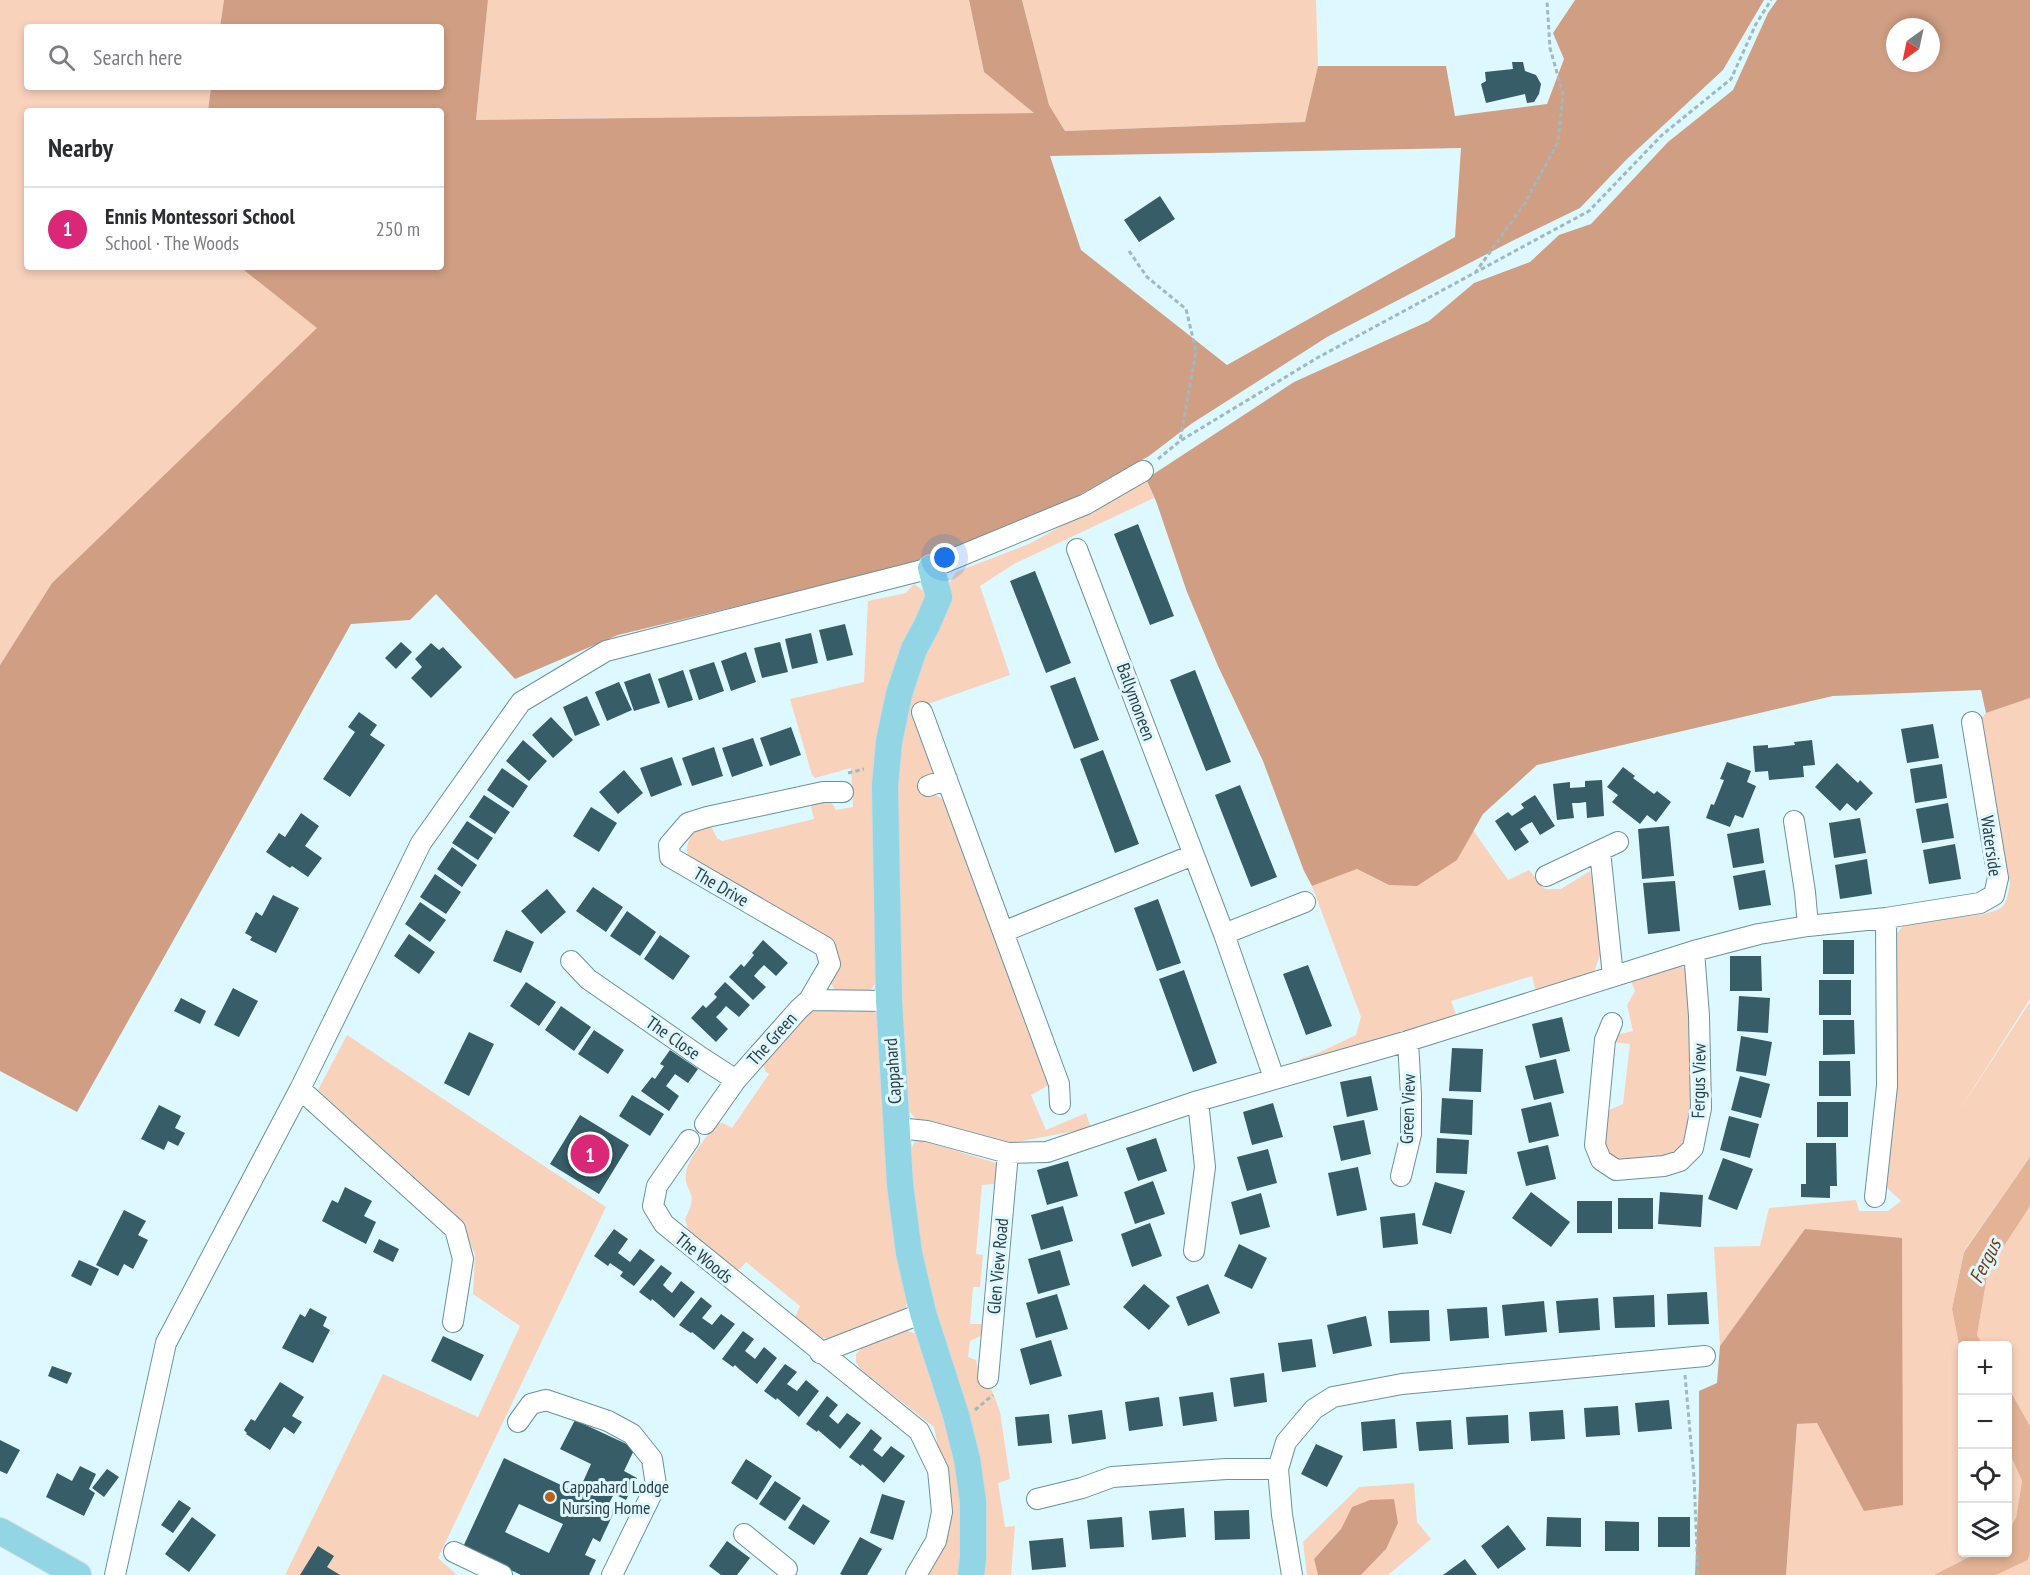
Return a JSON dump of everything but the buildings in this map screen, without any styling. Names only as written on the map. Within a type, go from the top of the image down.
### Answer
[{"type":"main road","name":"Cappahard","points":[[931,568],[939,597],[914,649],[898,694],[885,786],[889,1002],[900,1184],[909,1252],[923,1313],[956,1415],[967,1459],[974,1501],[971,1575]]},
{"type":"main road","points":[[0,1531],[78,1575]]},
{"type":"street","points":[[115,1575],[166,1343],[300,1089],[421,843],[521,702],[606,651],[931,568],[1086,504],[1143,471]]},
{"type":"street","name":"Ballymoneen","points":[[1077,549],[1224,934],[1274,1078]]},
{"type":"street","points":[[922,712],[1059,1084],[1060,1104]]},
{"type":"street","name":"Waterside","points":[[897,1128],[927,1131],[1008,1153],[1047,1152],[1198,1101],[1408,1041],[1694,951],[1759,934],[1980,903],[1994,895],[1998,878],[1972,722]]},
{"type":"street","points":[[927,786],[947,779]]},
{"type":"street","name":"The Drive","points":[[809,1000],[830,964],[825,947],[680,864],[670,857],[669,845],[688,823],[707,817],[823,792],[843,792]]},
{"type":"street","points":[[1794,821],[1808,926]]},
{"type":"street","points":[[1546,876],[1618,842]]},
{"type":"street","points":[[1600,850],[1613,976]]},
{"type":"street","points":[[1003,932],[1193,855]]},
{"type":"street","points":[[1224,934],[1305,902]]},
{"type":"street","points":[[1875,1197],[1887,1086],[1886,918]]},
{"type":"street","name":"Fergus View","points":[[1612,1023],[1605,1040],[1595,1145],[1601,1160],[1616,1170],[1664,1166],[1680,1161],[1693,1148],[1701,1108],[1700,1016],[1694,951]]},
{"type":"street","name":"The Close","points":[[571,960],[588,979],[736,1080]]},
{"type":"street","points":[[809,1000],[889,1002]]},
{"type":"street","name":"The Green","points":[[736,1080],[798,1009],[809,1000]]},
{"type":"street","name":"Green View","points":[[1401,1176],[1411,1134],[1408,1041]]},
{"type":"street","points":[[705,1124],[736,1080]]},
{"type":"street","points":[[300,1089],[455,1229],[463,1259],[453,1322]]},
{"type":"street","points":[[1194,1251],[1205,1167],[1198,1101]]},
{"type":"street","name":"The Woods","points":[[689,1140],[657,1186],[653,1206],[664,1224],[820,1353],[919,1431],[938,1470],[942,1512],[936,1541],[916,1575]]},
{"type":"street","name":"Glen View Road","points":[[988,1378],[1008,1153]]},
{"type":"street","points":[[820,1353],[923,1313]]},
{"type":"street","points":[[1292,1575],[1282,1515],[1278,1468],[1286,1442],[1314,1409],[1333,1397],[1402,1384],[1705,1356]]},
{"type":"street","points":[[518,1422],[531,1404],[546,1400],[608,1421],[632,1434],[652,1459],[656,1485],[612,1575]]},
{"type":"street","points":[[1037,1499],[1082,1488],[1112,1477],[1226,1469],[1278,1468]]},
{"type":"street","points":[[744,1534],[781,1569]]},
{"type":"street","points":[[454,1552],[502,1575]]},
{"type":"path","points":[[1143,471],[1180,441],[1317,358],[1589,211],[1662,135],[1731,79],[1756,24],[1771,0]]},
{"type":"path","points":[[1473,275],[1525,203],[1558,142],[1563,94],[1550,48],[1547,2]]},
{"type":"path","points":[[1129,251],[1147,277],[1186,309],[1196,351],[1180,441]]},
{"type":"path","points":[[1684,1358],[1694,1477],[1698,1575]]},
{"type":"path","points":[[972,1402],[975,1410]]},
{"type":"shaded area","points":[[0,0],[224,0],[220,24],[24,24],[24,90],[211,90],[208,108],[24,108],[24,270],[244,270],[318,328],[52,583],[0,665]]},
{"type":"shaded area","points":[[224,0],[488,0],[476,120],[1034,113],[984,72],[969,0],[1022,0],[1049,105],[1065,131],[1305,122],[1318,66],[1446,66],[1455,116],[1547,104],[1564,59],[1553,33],[1575,0],[1764,0],[1723,70],[1627,159],[1580,208],[1327,337],[1191,424],[1149,456],[1017,530],[967,551],[618,635],[515,679],[436,594],[410,620],[351,624],[77,1112],[0,1071],[0,665],[52,583],[317,328],[244,270],[444,270],[444,108],[208,108],[211,90],[444,90],[444,24],[220,24]],"holes":[[[1461,148],[1455,237],[1227,365],[1081,250],[1050,156]]]},
{"type":"shaded area","points":[[488,0],[969,0],[984,72],[1035,113],[476,120]]},
{"type":"shaded area","points":[[1022,0],[1316,0],[1318,66],[1306,122],[1065,131],[1049,105]]},
{"type":"shaded area","points":[[1777,0],[2030,0],[2030,698],[1986,713],[1981,690],[1833,696],[1537,765],[1483,814],[1457,860],[1417,886],[1389,885],[1357,869],[1312,886],[1304,871],[1263,761],[1218,666],[1187,592],[1156,501],[1146,479],[1294,382],[1429,321],[1474,283],[1530,262],[1559,235],[1591,224],[1668,142],[1733,90],[1768,13]]},
{"type":"shaded area","points":[[1146,479],[1154,498],[1014,564],[980,586],[1010,675],[911,710],[932,771],[924,782],[926,792],[935,794],[943,800],[1049,1085],[1031,1095],[1046,1130],[1086,1113],[1091,1128],[1010,1143],[975,1139],[916,1119],[908,1110],[896,952],[896,756],[917,673],[949,602],[950,582],[956,572],[1029,544]]},
{"type":"shaded area","points":[[914,584],[922,590],[927,602],[897,666],[877,978],[872,989],[854,994],[842,993],[833,987],[830,981],[838,958],[828,937],[688,856],[687,845],[696,830],[711,826],[717,838],[722,841],[814,819],[811,807],[815,801],[830,800],[836,810],[853,807],[851,768],[815,778],[812,775],[790,699],[864,682],[868,601],[906,593]]},
{"type":"shaded area","points":[[2030,698],[2030,999],[1955,1117],[2030,1002],[2030,1157],[1964,1251],[1952,1309],[1958,1341],[1958,1557],[1969,1557],[1934,1575],[1786,1575],[1797,1424],[1817,1423],[1864,1510],[1805,1230],[1720,1346],[1714,1247],[1760,1246],[1769,1208],[1856,1200],[1859,1211],[1888,1211],[1901,1201],[1883,1184],[1897,933],[1904,925],[1912,921],[1982,914],[1999,909],[2004,905],[2010,884],[1981,718],[1986,713]]},
{"type":"shaded area","points":[[1473,830],[1508,880],[1529,870],[1545,889],[1561,889],[1590,871],[1600,955],[1594,972],[1536,992],[1532,976],[1451,1001],[1457,1017],[1300,1063],[1300,1059],[1356,1035],[1361,1017],[1312,886],[1357,869],[1389,885],[1457,860]]},
{"type":"shaded area","points":[[1675,964],[1685,968],[1690,978],[1692,1077],[1690,1127],[1674,1154],[1620,1163],[1609,1158],[1602,1143],[1607,1111],[1623,1104],[1630,1044],[1612,1042],[1612,1036],[1633,1031],[1627,1005],[1635,991],[1631,981]]},
{"type":"shaded area","points":[[811,1010],[866,1010],[877,1013],[907,1300],[906,1307],[901,1313],[833,1339],[822,1338],[795,1317],[800,1306],[746,1262],[740,1269],[733,1270],[689,1233],[685,1219],[690,1210],[692,1197],[687,1185],[686,1173],[694,1154],[716,1124],[723,1123],[732,1128],[769,1074],[765,1071],[763,1064]]},
{"type":"shaded area","points":[[347,1035],[606,1207],[438,1558],[457,1575],[285,1575],[383,1374],[478,1417],[520,1326],[473,1294],[475,1254],[459,1219],[318,1090]]},
{"type":"shaded area","points":[[921,1140],[996,1163],[996,1184],[982,1185],[976,1254],[983,1255],[980,1287],[973,1287],[970,1324],[983,1324],[983,1335],[970,1341],[968,1357],[976,1360],[982,1384],[992,1390],[1000,1412],[1010,1479],[998,1483],[1005,1527],[1015,1526],[1011,1575],[981,1575],[920,1254],[909,1165],[911,1149],[915,1141]]},
{"type":"shaded area","points":[[2030,1206],[2030,1426],[2012,1394],[2012,1341],[1981,1341],[1977,1335],[1988,1271]]},
{"type":"shaded area","points":[[1805,1229],[1902,1238],[1903,1505],[1864,1511],[1817,1423],[1797,1424],[1786,1575],[1695,1575],[1699,1485],[1699,1391],[1717,1383],[1720,1346]]},
{"type":"shaded area","points":[[905,1330],[917,1334],[955,1445],[964,1506],[961,1575],[923,1575],[946,1485],[934,1427],[861,1370],[856,1362],[856,1354],[862,1348]]},
{"type":"shaded area","points":[[2012,1458],[2022,1481],[2016,1518],[2012,1525]]},
{"type":"shaded area","points":[[1414,1483],[1417,1522],[1431,1539],[1388,1575],[1361,1575],[1386,1549],[1352,1507],[1341,1529],[1314,1559],[1318,1575],[1307,1575],[1303,1542],[1359,1487]]},
{"type":"shaded area","points":[[1394,1499],[1398,1523],[1386,1549],[1361,1575],[1318,1575],[1314,1559],[1341,1529],[1352,1507],[1370,1500]]},
{"type":"shaded area","points":[[2030,1552],[2030,1575],[1996,1575],[2028,1560]]},
{"type":"water","name":"Fergus","points":[[2030,1157],[2030,1206],[1988,1271],[1977,1335],[1981,1341],[1958,1341],[1952,1309],[1964,1252]]},
{"type":"water","points":[[2012,1394],[2030,1426],[2030,1552],[2028,1560],[1996,1575],[1934,1575],[1969,1557],[2012,1557],[2012,1525],[2016,1518],[2022,1481],[2012,1458]]},
{"type":"place","name":"Ennis Montessori School","points":[[590,1154]]},
{"type":"place","name":"Cappahard Lodge Nursing Home","points":[[550,1497]]}]
